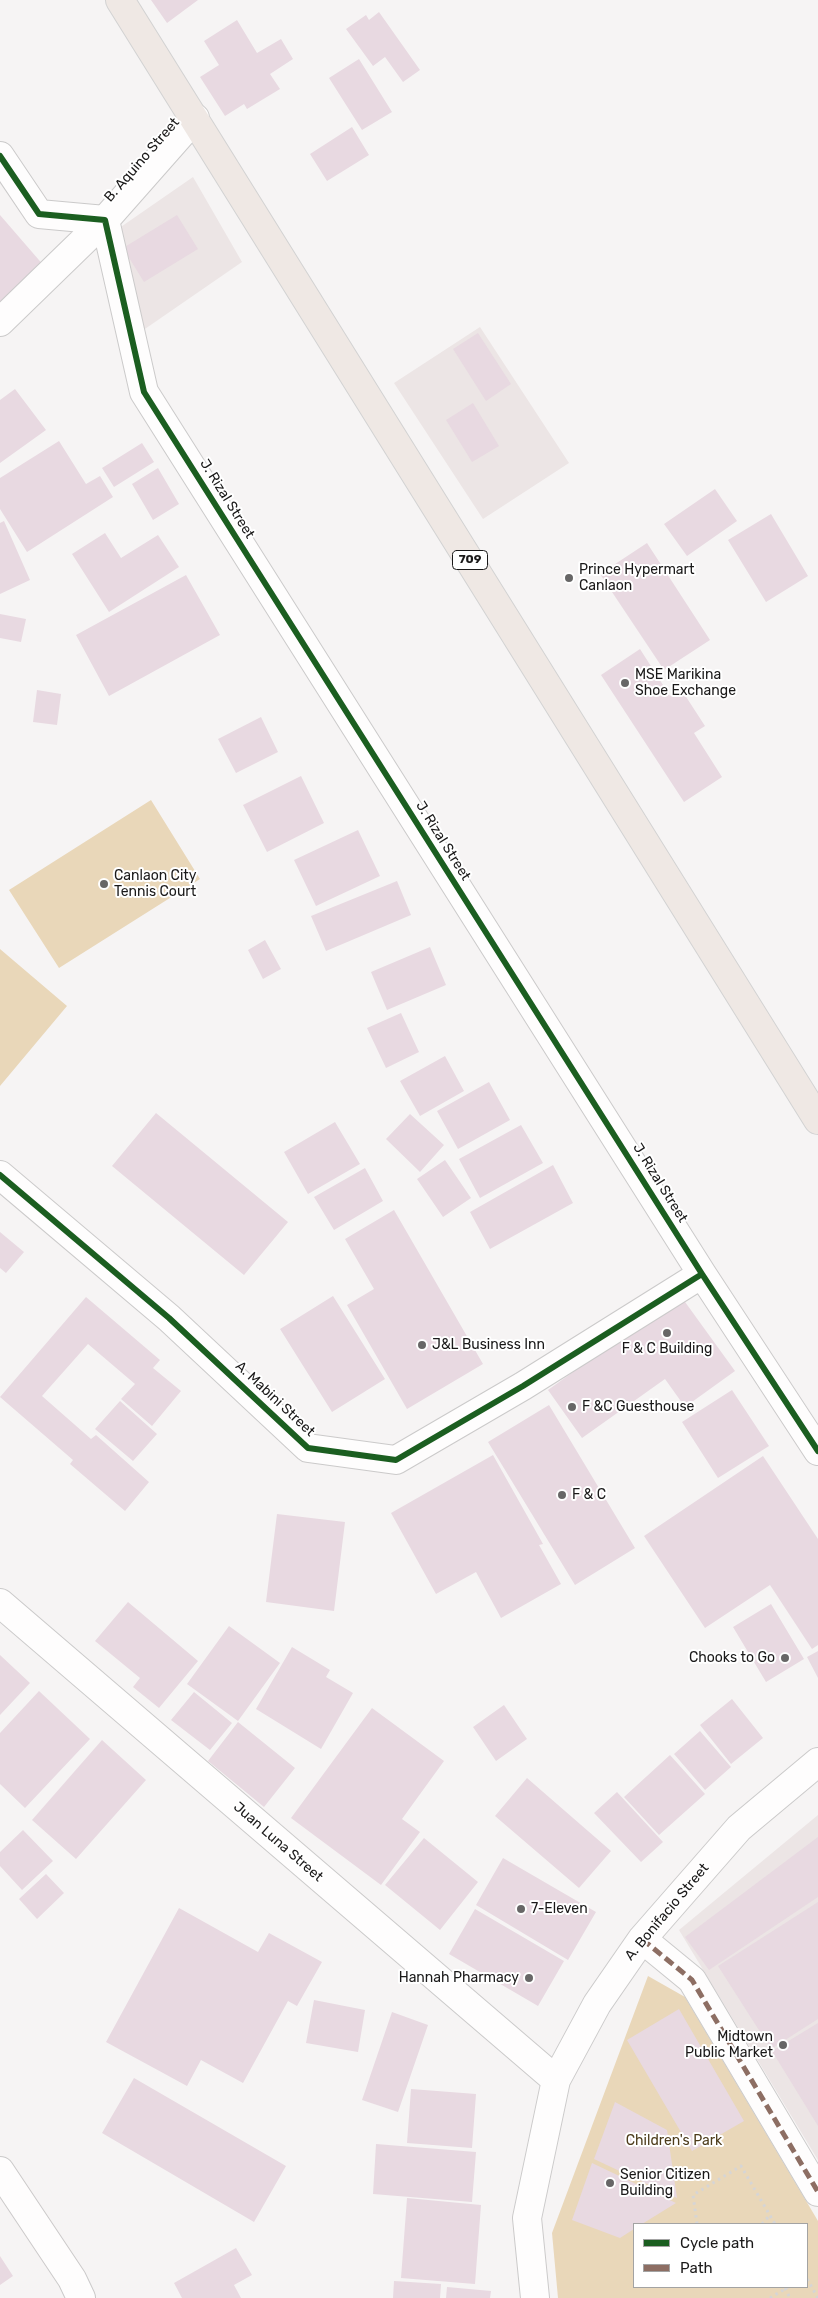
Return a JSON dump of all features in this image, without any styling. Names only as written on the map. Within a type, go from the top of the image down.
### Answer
[{"type":"main road","name":"709","points":[[120,0],[196,118],[818,1120]]},
{"type":"street","name":"B. Aquino Street","points":[[0,322],[105,220],[196,118]]},
{"type":"street","points":[[0,156],[39,214],[105,220]]},
{"type":"street","name":"J. Rizal Street","points":[[105,220],[144,392],[702,1274],[818,1451]]},
{"type":"street","name":"A. Mabini Street","points":[[0,1175],[169,1318],[308,1448],[396,1460],[523,1386],[702,1274]]},
{"type":"street","name":"Juan Luna Street","points":[[0,1603],[556,2080]]},
{"type":"street","name":"A. Bonifacio Street","points":[[535,2298],[527,2218],[556,2080],[597,2004],[642,1939],[739,1828],[818,1762]]},
{"type":"street","points":[[642,1939],[692,1980],[818,2192]]},
{"type":"street","points":[[0,2171],[72,2279],[81,2298]]},
{"type":"path","points":[[697,2223],[693,2195],[742,2166],[774,2223]]},
{"type":"path","points":[[763,2223],[770,2216]]},
{"type":"path","points":[[808,2281],[818,2298]]},
{"type":"path","points":[[770,2298],[785,2288]]},
{"type":"shaded area","points":[[193,177],[242,262],[142,331],[115,231]]},
{"type":"shaded area","points":[[480,327],[569,463],[483,519],[394,383]]},
{"type":"shaded area","name":"Midtown Public Market","points":[[818,1815],[818,2160],[679,1930]]},
{"type":"green space","name":"Canlaon City Tennis Court","points":[[151,800],[200,879],[59,968],[9,890]]},
{"type":"green space","points":[[0,949],[67,1006],[0,1086]]},
{"type":"green space","name":"Children's Park","points":[[648,1976],[685,1997],[818,2221],[818,2298],[558,2298],[552,2233]]},
{"type":"building","points":[[151,0],[198,0],[167,23]]},
{"type":"building","points":[[379,12],[420,70],[403,82],[385,57],[373,66],[346,29],[366,15],[369,20]]},
{"type":"building","points":[[237,20],[257,53],[281,39],[293,59],[270,74],[280,89],[247,109],[244,104],[225,116],[200,77],[219,65],[204,41]]},
{"type":"building","points":[[359,59],[392,112],[362,130],[329,78]]},
{"type":"building","points":[[352,127],[369,155],[327,181],[310,154]]},
{"type":"building","points":[[0,215],[45,267],[0,306]]},
{"type":"building","points":[[177,215],[198,249],[144,282],[123,248]]},
{"type":"building","points":[[478,333],[511,384],[486,401],[453,349]]},
{"type":"building","points":[[15,389],[46,430],[0,463],[0,400]]},
{"type":"building","points":[[473,403],[499,446],[472,462],[446,420]]},
{"type":"building","points":[[59,441],[86,484],[100,476],[113,497],[27,552],[0,509],[0,478]]},
{"type":"building","points":[[142,443],[154,462],[114,487],[102,468]]},
{"type":"building","points":[[158,468],[179,504],[153,520],[132,484]]},
{"type":"building","points":[[715,489],[737,521],[687,556],[664,524]]},
{"type":"building","points":[[771,514],[808,576],[766,602],[728,540]]},
{"type":"building","points":[[4,521],[30,580],[0,594],[0,523]]},
{"type":"building","points":[[105,533],[121,558],[158,535],[179,567],[109,612],[72,554]]},
{"type":"building","points":[[647,543],[710,640],[664,670],[600,574]]},
{"type":"building","points":[[186,575],[220,635],[109,696],[76,635]]},
{"type":"building","points":[[0,614],[26,619],[21,642],[0,638]]},
{"type":"building","points":[[640,649],[670,696],[681,689],[705,726],[694,733],[722,777],[684,802],[601,675]]},
{"type":"building","points":[[37,690],[61,694],[57,725],[33,722]]},
{"type":"building","points":[[261,717],[278,752],[236,773],[218,739]]},
{"type":"building","points":[[301,776],[324,823],[267,852],[243,805]]},
{"type":"building","points":[[358,830],[380,876],[316,906],[294,860]]},
{"type":"building","points":[[397,881],[411,915],[326,951],[311,916]]},
{"type":"building","points":[[265,940],[281,969],[263,979],[248,950]]},
{"type":"building","points":[[430,947],[446,985],[387,1010],[371,972]]},
{"type":"building","points":[[401,1013],[419,1052],[386,1068],[367,1028]]},
{"type":"building","points":[[445,1056],[464,1091],[420,1116],[400,1081]]},
{"type":"building","points":[[489,1082],[510,1120],[458,1149],[437,1111]]},
{"type":"building","points":[[156,1113],[288,1222],[244,1275],[112,1166]]},
{"type":"building","points":[[410,1114],[444,1145],[420,1172],[386,1139]]},
{"type":"building","points":[[335,1122],[360,1164],[308,1194],[284,1152]]},
{"type":"building","points":[[521,1125],[543,1163],[480,1198],[459,1159]]},
{"type":"building","points":[[445,1160],[471,1198],[443,1217],[417,1179]]},
{"type":"building","points":[[553,1165],[573,1203],[490,1249],[470,1212]]},
{"type":"building","points":[[365,1168],[383,1201],[334,1230],[314,1197]]},
{"type":"building","points":[[394,1210],[483,1364],[407,1409],[347,1305],[374,1289],[345,1239]]},
{"type":"building","points":[[0,1232],[24,1252],[6,1273],[0,1268]]},
{"type":"building","name":"F & C Building","points":[[680,1295],[735,1371],[685,1407],[665,1379],[582,1438],[548,1390]]},
{"type":"building","points":[[333,1296],[385,1379],[332,1412],[280,1329]]},
{"type":"building","points":[[86,1297],[160,1360],[153,1368],[181,1391],[152,1426],[121,1399],[135,1384],[88,1344],[42,1396],[91,1439],[96,1435],[149,1482],[125,1511],[70,1464],[73,1460],[0,1397]]},
{"type":"building","points":[[732,1390],[769,1446],[718,1478],[682,1422]]},
{"type":"building","points":[[120,1401],[157,1434],[133,1461],[95,1429]]},
{"type":"building","name":"F & C","points":[[549,1405],[635,1548],[575,1585],[488,1442]]},
{"type":"building","points":[[493,1455],[543,1544],[539,1545],[561,1584],[501,1618],[476,1572],[436,1594],[391,1513]]},
{"type":"building","points":[[763,1456],[818,1539],[818,1645],[812,1649],[770,1585],[705,1628],[644,1536]]},
{"type":"building","points":[[277,1514],[345,1522],[334,1611],[266,1602]]},
{"type":"building","points":[[128,1602],[198,1661],[159,1708],[133,1687],[140,1678],[95,1641]]},
{"type":"building","points":[[771,1604],[804,1659],[766,1682],[733,1627]]},
{"type":"building","points":[[229,1626],[280,1663],[238,1721],[187,1684]]},
{"type":"building","points":[[292,1647],[330,1670],[326,1677],[353,1693],[321,1749],[256,1709]]},
{"type":"building","points":[[818,1651],[818,1678],[807,1657]]},
{"type":"building","points":[[0,1655],[30,1683],[0,1715]]},
{"type":"building","points":[[39,1691],[90,1739],[25,1808],[0,1784],[0,1733]]},
{"type":"building","points":[[194,1692],[232,1723],[210,1750],[171,1720]]},
{"type":"building","points":[[732,1699],[763,1738],[731,1764],[700,1725]]},
{"type":"building","points":[[504,1705],[527,1739],[496,1761],[473,1727]]},
{"type":"building","points":[[372,1708],[444,1761],[402,1819],[420,1832],[381,1885],[291,1818]]},
{"type":"building","points":[[238,1722],[295,1768],[264,1807],[208,1761]]},
{"type":"building","points":[[700,1731],[731,1767],[705,1790],[674,1754]]},
{"type":"building","points":[[102,1740],[146,1780],[76,1859],[32,1820]]},
{"type":"building","points":[[670,1755],[705,1794],[659,1835],[624,1797]]},
{"type":"building","points":[[527,1778],[611,1851],[579,1888],[495,1816]]},
{"type":"building","points":[[617,1792],[663,1842],[641,1862],[594,1813]]},
{"type":"building","points":[[23,1830],[53,1861],[22,1890],[0,1866],[0,1852]]},
{"type":"building","points":[[818,1837],[818,1897],[709,1970],[685,1937]]},
{"type":"building","points":[[424,1838],[478,1882],[440,1930],[385,1885]]},
{"type":"building","points":[[503,1858],[596,1912],[568,1960],[476,1905]]},
{"type":"building","points":[[46,1874],[64,1893],[37,1919],[19,1899]]},
{"type":"building","points":[[818,1902],[818,2019],[771,2049],[718,1966]]},
{"type":"building","points":[[179,1908],[258,1952],[269,1933],[322,1962],[297,2006],[288,2001],[243,2083],[201,2060],[187,2086],[106,2042]]},
{"type":"building","points":[[475,1909],[564,1961],[538,2006],[449,1954]]},
{"type":"building","points":[[314,2000],[365,2010],[358,2052],[306,2043]]},
{"type":"building","points":[[679,2009],[744,2121],[692,2151],[627,2040]]},
{"type":"building","points":[[392,2012],[428,2025],[398,2112],[362,2100]]},
{"type":"building","points":[[818,2023],[818,2126],[772,2051]]},
{"type":"building","points":[[134,2078],[286,2166],[254,2222],[102,2133]]},
{"type":"building","points":[[411,2089],[476,2094],[472,2148],[407,2143]]},
{"type":"building","points":[[615,2102],[667,2130],[677,2198],[594,2159]]},
{"type":"building","points":[[376,2144],[476,2152],[472,2202],[373,2194]]},
{"type":"building","name":"Senior Citizen Building","points":[[592,2163],[676,2203],[644,2223],[633,2223],[633,2230],[620,2238],[572,2220]]},
{"type":"building","points":[[407,2198],[481,2205],[475,2284],[401,2278]]},
{"type":"building","points":[[236,2248],[252,2275],[234,2285],[241,2298],[182,2298],[174,2283]]},
{"type":"building","points":[[0,2256],[13,2276],[0,2285]]},
{"type":"building","points":[[394,2281],[441,2284],[440,2298],[393,2298]]},
{"type":"building","points":[[447,2287],[491,2291],[490,2298],[446,2298]]},
{"type":"marked path","points":[[642,1939],[692,1980],[818,2192]]},
{"type":"cycle path","points":[[0,156],[39,214],[105,220],[144,392],[702,1274],[818,1451]]},
{"type":"cycle path","points":[[0,1175],[169,1318],[308,1448],[396,1460],[523,1386],[702,1274]]},
{"type":"place","name":"Prince Hypermart Canlaon","points":[[569,578]]},
{"type":"place","name":"MSE Marikina Shoe Exchange","points":[[625,683]]},
{"type":"place","name":"Canlaon City Tennis Court","points":[[104,884]]},
{"type":"place","name":"F & C Building","points":[[667,1333]]},
{"type":"place","name":"J&L Business Inn","points":[[422,1345]]},
{"type":"place","name":"F &C Guesthouse","points":[[572,1407]]},
{"type":"place","name":"F & C","points":[[562,1495]]},
{"type":"place","name":"Chooks to Go","points":[[785,1658]]},
{"type":"place","name":"7-Eleven","points":[[521,1909]]},
{"type":"place","name":"Hannah Pharmacy","points":[[529,1978]]},
{"type":"place","name":"Midtown Public Market","points":[[783,2045]]},
{"type":"place","name":"Senior Citizen Building","points":[[610,2183]]}]
